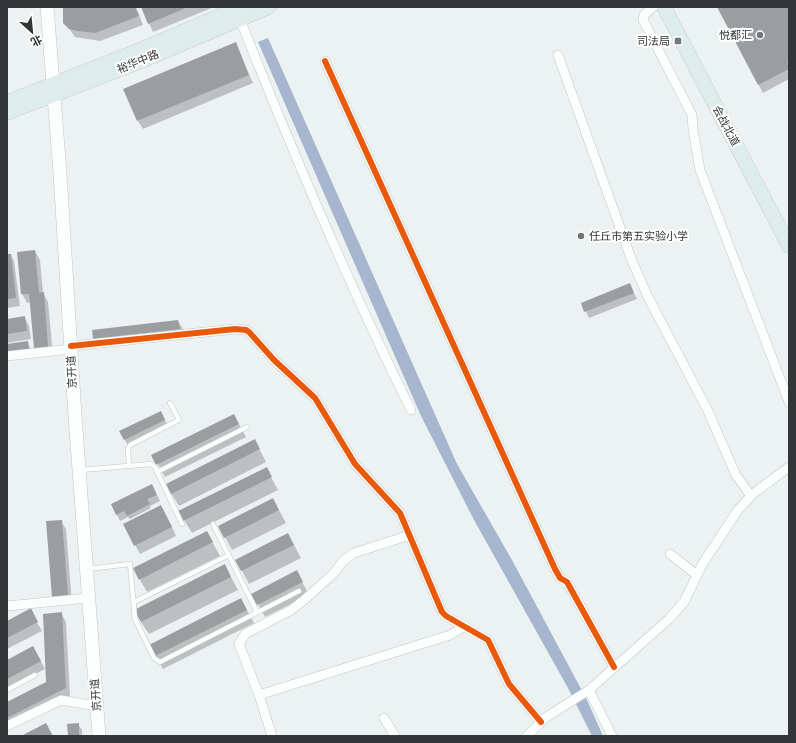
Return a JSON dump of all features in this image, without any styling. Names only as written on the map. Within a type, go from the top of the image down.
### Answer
[{"type":"main road","name":"京开道","points":[[47,7],[99,736]]},
{"type":"main road","name":"裕华中路","points":[[7,113],[54,89],[135,52],[241,13],[269,7]]},
{"type":"main road","name":"会战北道","points":[[664,7],[789,246]]},
{"type":"main road","name":"会战北道","points":[[675,7],[789,225]]},
{"type":"main road","name":"裕华中路","points":[[7,102],[54,89]]},
{"type":"street","points":[[653,7],[644,15],[643,20],[690,109],[700,170],[789,402]]},
{"type":"street","points":[[241,13],[321,214],[382,351],[411,410]]},
{"type":"street","points":[[558,55],[632,261],[648,298],[707,409],[736,475],[751,496]]},
{"type":"street","points":[[325,61],[555,569],[560,578],[567,582],[614,667]]},
{"type":"street","points":[[7,356],[71,347],[235,329],[246,330],[274,360],[315,398],[355,464],[400,513],[442,612],[488,640],[509,684],[541,722]]},
{"type":"street","points":[[527,736],[541,722],[589,690],[669,619],[684,602],[697,575],[738,510],[751,496],[789,467]]},
{"type":"street","points":[[272,736],[260,695],[239,644],[245,634],[291,610],[334,574],[344,560],[354,552],[410,535]]},
{"type":"street","points":[[670,554],[697,575]]},
{"type":"street","points":[[7,606],[88,598]]},
{"type":"street","points":[[260,695],[450,635],[465,626]]},
{"type":"street","points":[[589,690],[612,736]]},
{"type":"street","points":[[7,726],[61,700],[96,706]]},
{"type":"street","points":[[384,718],[395,736]]},
{"type":"lane","points":[[129,466],[128,450],[130,445],[179,420],[170,403]]},
{"type":"lane","points":[[157,472],[246,427]]},
{"type":"lane","points":[[79,470],[151,464],[157,472],[182,524]]},
{"type":"lane","points":[[213,524],[258,612]]},
{"type":"lane","points":[[134,602],[229,555]]},
{"type":"lane","points":[[86,569],[130,564],[138,626],[154,658],[160,662],[299,591]]},
{"type":"lane","points":[[7,690],[35,675]]},
{"type":"water","points":[[268,38],[457,464],[512,560],[587,700],[603,736],[592,736],[568,688],[474,520],[421,416],[258,42]]},
{"type":"building","points":[[63,7],[135,7],[139,16],[95,33],[69,29],[63,23]]},
{"type":"building","points":[[141,7],[188,7],[148,24]]},
{"type":"building","name":"悦都汇","points":[[717,7],[789,7],[789,63],[787,63],[789,69],[758,85]]},
{"type":"building","points":[[236,42],[249,75],[137,121],[123,89]]},
{"type":"building","points":[[35,250],[39,293],[44,292],[48,347],[34,348],[29,294],[21,294],[17,252]]},
{"type":"building","points":[[7,254],[11,254],[16,298],[7,299]]},
{"type":"building","points":[[630,283],[634,293],[584,312],[581,303]]},
{"type":"building","points":[[25,316],[27,331],[7,334],[7,319]]},
{"type":"building","points":[[178,320],[180,329],[93,339],[92,330]]},
{"type":"building","points":[[28,341],[29,349],[7,352],[7,344]]},
{"type":"building","points":[[161,411],[165,420],[124,440],[119,431]]},
{"type":"building","points":[[234,414],[239,424],[156,465],[151,455]]},
{"type":"building","points":[[255,439],[260,449],[171,494],[166,484]]},
{"type":"building","points":[[267,467],[272,477],[183,521],[178,511]]},
{"type":"building","points":[[152,484],[157,495],[147,499],[150,504],[127,516],[124,511],[116,515],[111,504]]},
{"type":"building","points":[[273,498],[279,510],[224,538],[218,526]]},
{"type":"building","points":[[161,505],[172,527],[134,546],[123,524]]},
{"type":"building","points":[[62,520],[68,595],[52,597],[46,521]]},
{"type":"building","points":[[207,531],[213,542],[139,580],[133,568]]},
{"type":"building","points":[[288,533],[294,545],[241,571],[235,560]]},
{"type":"building","points":[[225,564],[231,577],[141,622],[134,610]]},
{"type":"building","points":[[297,570],[303,582],[257,605],[251,594]]},
{"type":"building","points":[[241,598],[247,610],[155,656],[149,645]]},
{"type":"building","points":[[31,608],[38,622],[7,638],[7,621]]},
{"type":"building","points":[[62,612],[66,688],[7,718],[7,702],[46,682],[43,614]]},
{"type":"building","points":[[33,646],[41,661],[7,679],[7,660]]},
{"type":"building","points":[[46,723],[53,736],[21,736]]},
{"type":"building","points":[[79,723],[79,736],[68,736],[67,724]]},
{"type":"cycle path","points":[[325,61],[555,569],[560,578],[567,582],[614,667]]},
{"type":"cycle path","points":[[71,346],[235,329],[246,330],[249,332],[274,360],[315,398],[355,464],[400,513],[442,612],[446,616],[488,640],[509,684],[541,722]]},
{"type":"place","name":"悦都汇","points":[[760,35]]},
{"type":"place","name":"司法局","points":[[678,41]]},
{"type":"place","name":"任丘市第五实验小学","points":[[581,236]]}]
